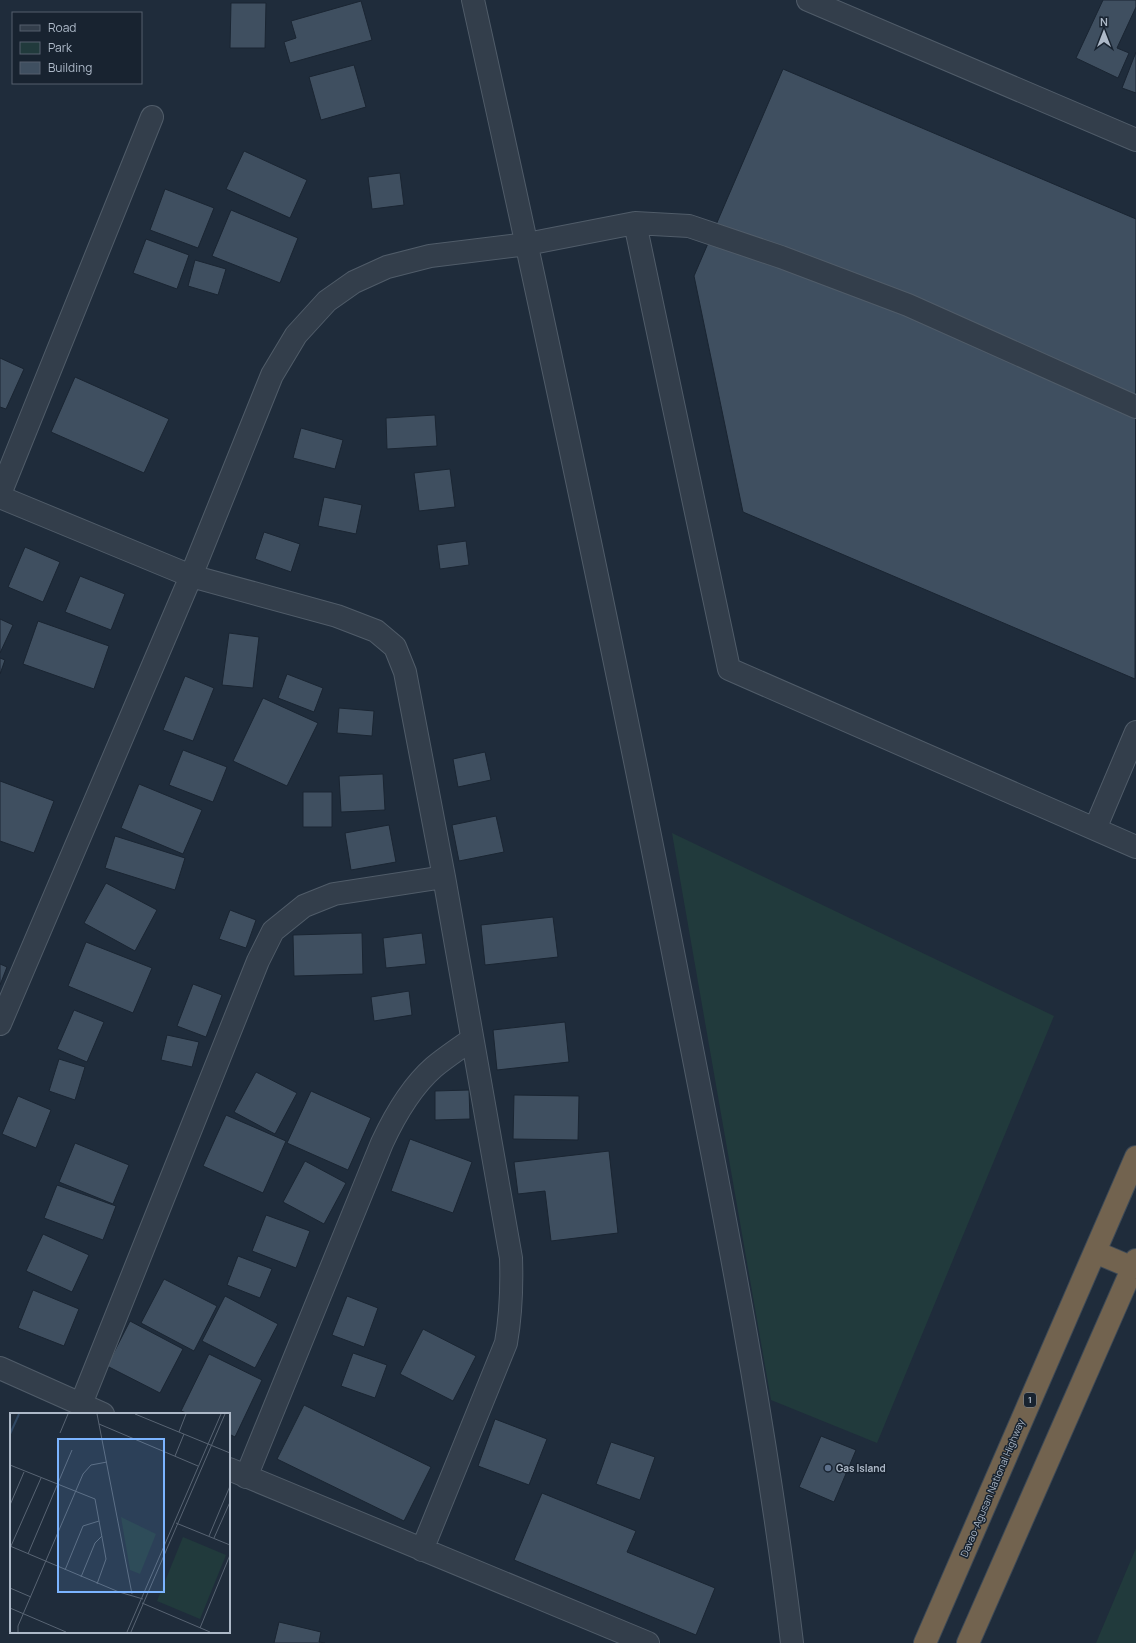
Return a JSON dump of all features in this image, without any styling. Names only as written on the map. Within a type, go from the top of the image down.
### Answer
[{"type":"highway","name":"Davao-Agusan National Highway","points":[[925,1643],[1136,1157]]},
{"type":"highway","points":[[968,1643],[1134,1264],[1095,1252]]},
{"type":"street","points":[[474,0],[602,597],[742,1307],[781,1547],[792,1643]]},
{"type":"street","points":[[808,0],[1136,140]]},
{"type":"street","points":[[0,494],[152,117]]},
{"type":"street","points":[[635,223],[729,668],[1136,847]]},
{"type":"street","points":[[0,1024],[191,576],[272,375],[296,335],[327,301],[354,282],[387,267],[430,256],[527,244],[635,223],[689,226],[781,257],[908,305],[1136,407]]},
{"type":"street","points":[[0,497],[191,576],[337,616],[376,631],[395,647],[405,672],[444,877],[511,1258],[511,1314],[506,1343],[422,1550]]},
{"type":"street","points":[[1095,829],[1136,732]]},
{"type":"street","points":[[80,1404],[258,961],[273,931],[304,906],[334,894],[444,877]]},
{"type":"street","points":[[472,1039],[434,1067],[414,1089],[396,1114],[237,1473],[648,1643]]},
{"type":"street","points":[[0,1368],[101,1413]]},
{"type":"green space","points":[[672,833],[1054,1016],[877,1443],[771,1400]]},
{"type":"green space","points":[[1136,1548],[1136,1643],[1096,1643]]},
{"type":"building","points":[[1103,0],[1136,0],[1136,7],[1117,48],[1129,53],[1118,78],[1076,58]]},
{"type":"building","points":[[361,1],[372,40],[290,63],[284,42],[296,38],[291,21]]},
{"type":"building","points":[[231,3],[266,3],[265,48],[230,48]]},
{"type":"building","points":[[1136,52],[1136,93],[1122,88]]},
{"type":"building","points":[[354,65],[366,107],[321,120],[309,77]]},
{"type":"building","points":[[783,69],[1136,219],[1135,679],[743,512],[694,276]]},
{"type":"building","points":[[244,151],[307,180],[290,218],[226,189]]},
{"type":"building","points":[[400,173],[404,205],[372,209],[368,177]]},
{"type":"building","points":[[165,189],[214,208],[198,248],[150,230]]},
{"type":"building","points":[[231,210],[298,238],[280,283],[212,256]]},
{"type":"building","points":[[146,239],[189,255],[177,289],[133,273]]},
{"type":"building","points":[[195,260],[226,269],[218,295],[188,286]]},
{"type":"building","points":[[0,358],[24,369],[6,409],[0,407]]},
{"type":"building","points":[[75,377],[169,419],[144,473],[51,432]]},
{"type":"building","points":[[435,415],[437,446],[387,449],[386,418]]},
{"type":"building","points":[[301,428],[343,440],[335,469],[293,458]]},
{"type":"building","points":[[450,469],[455,507],[419,511],[414,473]]},
{"type":"building","points":[[324,497],[362,505],[356,534],[318,526]]},
{"type":"building","points":[[264,532],[300,544],[291,572],[255,559]]},
{"type":"building","points":[[466,541],[469,565],[440,569],[437,545]]},
{"type":"building","points":[[25,547],[60,562],[43,602],[8,587]]},
{"type":"building","points":[[80,576],[125,594],[111,630],[65,612]]},
{"type":"building","points":[[0,619],[13,625],[0,653]]},
{"type":"building","points":[[38,621],[109,646],[94,689],[23,664]]},
{"type":"building","points":[[229,633],[259,637],[253,688],[222,685]]},
{"type":"building","points":[[0,658],[5,660],[0,674]]},
{"type":"building","points":[[287,674],[323,688],[314,712],[278,698]]},
{"type":"building","points":[[185,676],[214,688],[193,741],[163,730]]},
{"type":"building","points":[[263,698],[318,723],[287,786],[233,761]]},
{"type":"building","points":[[339,708],[374,711],[372,736],[337,733]]},
{"type":"building","points":[[183,750],[227,767],[213,802],[169,785]]},
{"type":"building","points":[[485,752],[491,780],[458,787],[453,759]]},
{"type":"building","points":[[383,774],[385,810],[341,812],[339,776]]},
{"type":"building","points":[[0,781],[54,801],[34,853],[0,841]]},
{"type":"building","points":[[139,784],[202,810],[183,854],[121,828]]},
{"type":"building","points":[[303,792],[332,792],[332,827],[303,827]]},
{"type":"building","points":[[496,816],[504,852],[459,861],[452,825]]},
{"type":"building","points":[[389,825],[396,862],[351,870],[345,833]]},
{"type":"building","points":[[115,836],[185,858],[175,890],[105,868]]},
{"type":"building","points":[[106,883],[157,910],[135,951],[84,923]]},
{"type":"building","points":[[230,910],[256,920],[246,948],[219,939]]},
{"type":"building","points":[[553,917],[558,957],[485,965],[481,925]]},
{"type":"building","points":[[362,933],[363,974],[294,976],[293,935]]},
{"type":"building","points":[[422,933],[426,964],[386,968],[383,938]]},
{"type":"building","points":[[86,942],[152,968],[133,1013],[68,986]]},
{"type":"building","points":[[0,964],[7,967],[0,985]]},
{"type":"building","points":[[193,984],[222,995],[206,1037],[177,1026]]},
{"type":"building","points":[[409,991],[412,1015],[374,1021],[371,997]]},
{"type":"building","points":[[74,1010],[104,1022],[87,1062],[57,1049]]},
{"type":"building","points":[[565,1022],[569,1062],[497,1070],[493,1030]]},
{"type":"building","points":[[167,1035],[199,1042],[192,1067],[161,1060]]},
{"type":"building","points":[[59,1059],[85,1067],[75,1100],[49,1091]]},
{"type":"building","points":[[256,1072],[297,1093],[275,1134],[234,1112]]},
{"type":"building","points":[[469,1090],[470,1119],[435,1120],[435,1091]]},
{"type":"building","points":[[311,1091],[371,1118],[348,1170],[287,1143]]},
{"type":"building","points":[[514,1095],[579,1096],[578,1140],[513,1139]]},
{"type":"building","points":[[18,1096],[51,1110],[36,1148],[2,1134]]},
{"type":"building","points":[[226,1115],[286,1141],[263,1193],[203,1166]]},
{"type":"building","points":[[410,1139],[472,1162],[453,1213],[391,1191]]},
{"type":"building","points":[[75,1143],[129,1165],[113,1204],[59,1182]]},
{"type":"building","points":[[609,1151],[618,1233],[551,1241],[545,1191],[518,1194],[514,1162]]},
{"type":"building","points":[[305,1161],[346,1183],[324,1224],[283,1202]]},
{"type":"building","points":[[57,1185],[116,1206],[103,1240],[44,1218]]},
{"type":"building","points":[[266,1215],[310,1231],[296,1268],[252,1251]]},
{"type":"building","points":[[43,1234],[89,1255],[72,1292],[26,1271]]},
{"type":"building","points":[[238,1256],[272,1269],[260,1298],[227,1285]]},
{"type":"building","points":[[164,1279],[217,1306],[194,1351],[141,1323]]},
{"type":"building","points":[[33,1290],[79,1309],[64,1346],[18,1328]]},
{"type":"building","points":[[225,1296],[278,1324],[255,1368],[202,1341]]},
{"type":"building","points":[[347,1296],[378,1308],[364,1347],[332,1335]]},
{"type":"building","points":[[130,1321],[183,1349],[160,1393],[107,1366]]},
{"type":"building","points":[[423,1329],[476,1356],[453,1401],[400,1374]]},
{"type":"building","points":[[353,1353],[387,1365],[375,1398],[341,1386]]},
{"type":"building","points":[[209,1354],[262,1380],[235,1437],[230,1434],[230,1413],[186,1413],[181,1411]]},
{"type":"building","points":[[304,1405],[431,1467],[404,1521],[277,1459]]},
{"type":"building","points":[[495,1419],[547,1439],[529,1485],[478,1466]]},
{"type":"building","name":"Gas Island","points":[[821,1436],[856,1450],[834,1502],[799,1487]]},
{"type":"building","points":[[611,1442],[655,1457],[640,1500],[596,1484]]},
{"type":"building","points":[[542,1493],[636,1531],[627,1552],[715,1588],[696,1635],[514,1560]]},
{"type":"building","points":[[279,1622],[321,1632],[319,1642],[325,1643],[274,1643]]},
{"type":"place","name":"Gas Island","points":[[828,1468]]}]
